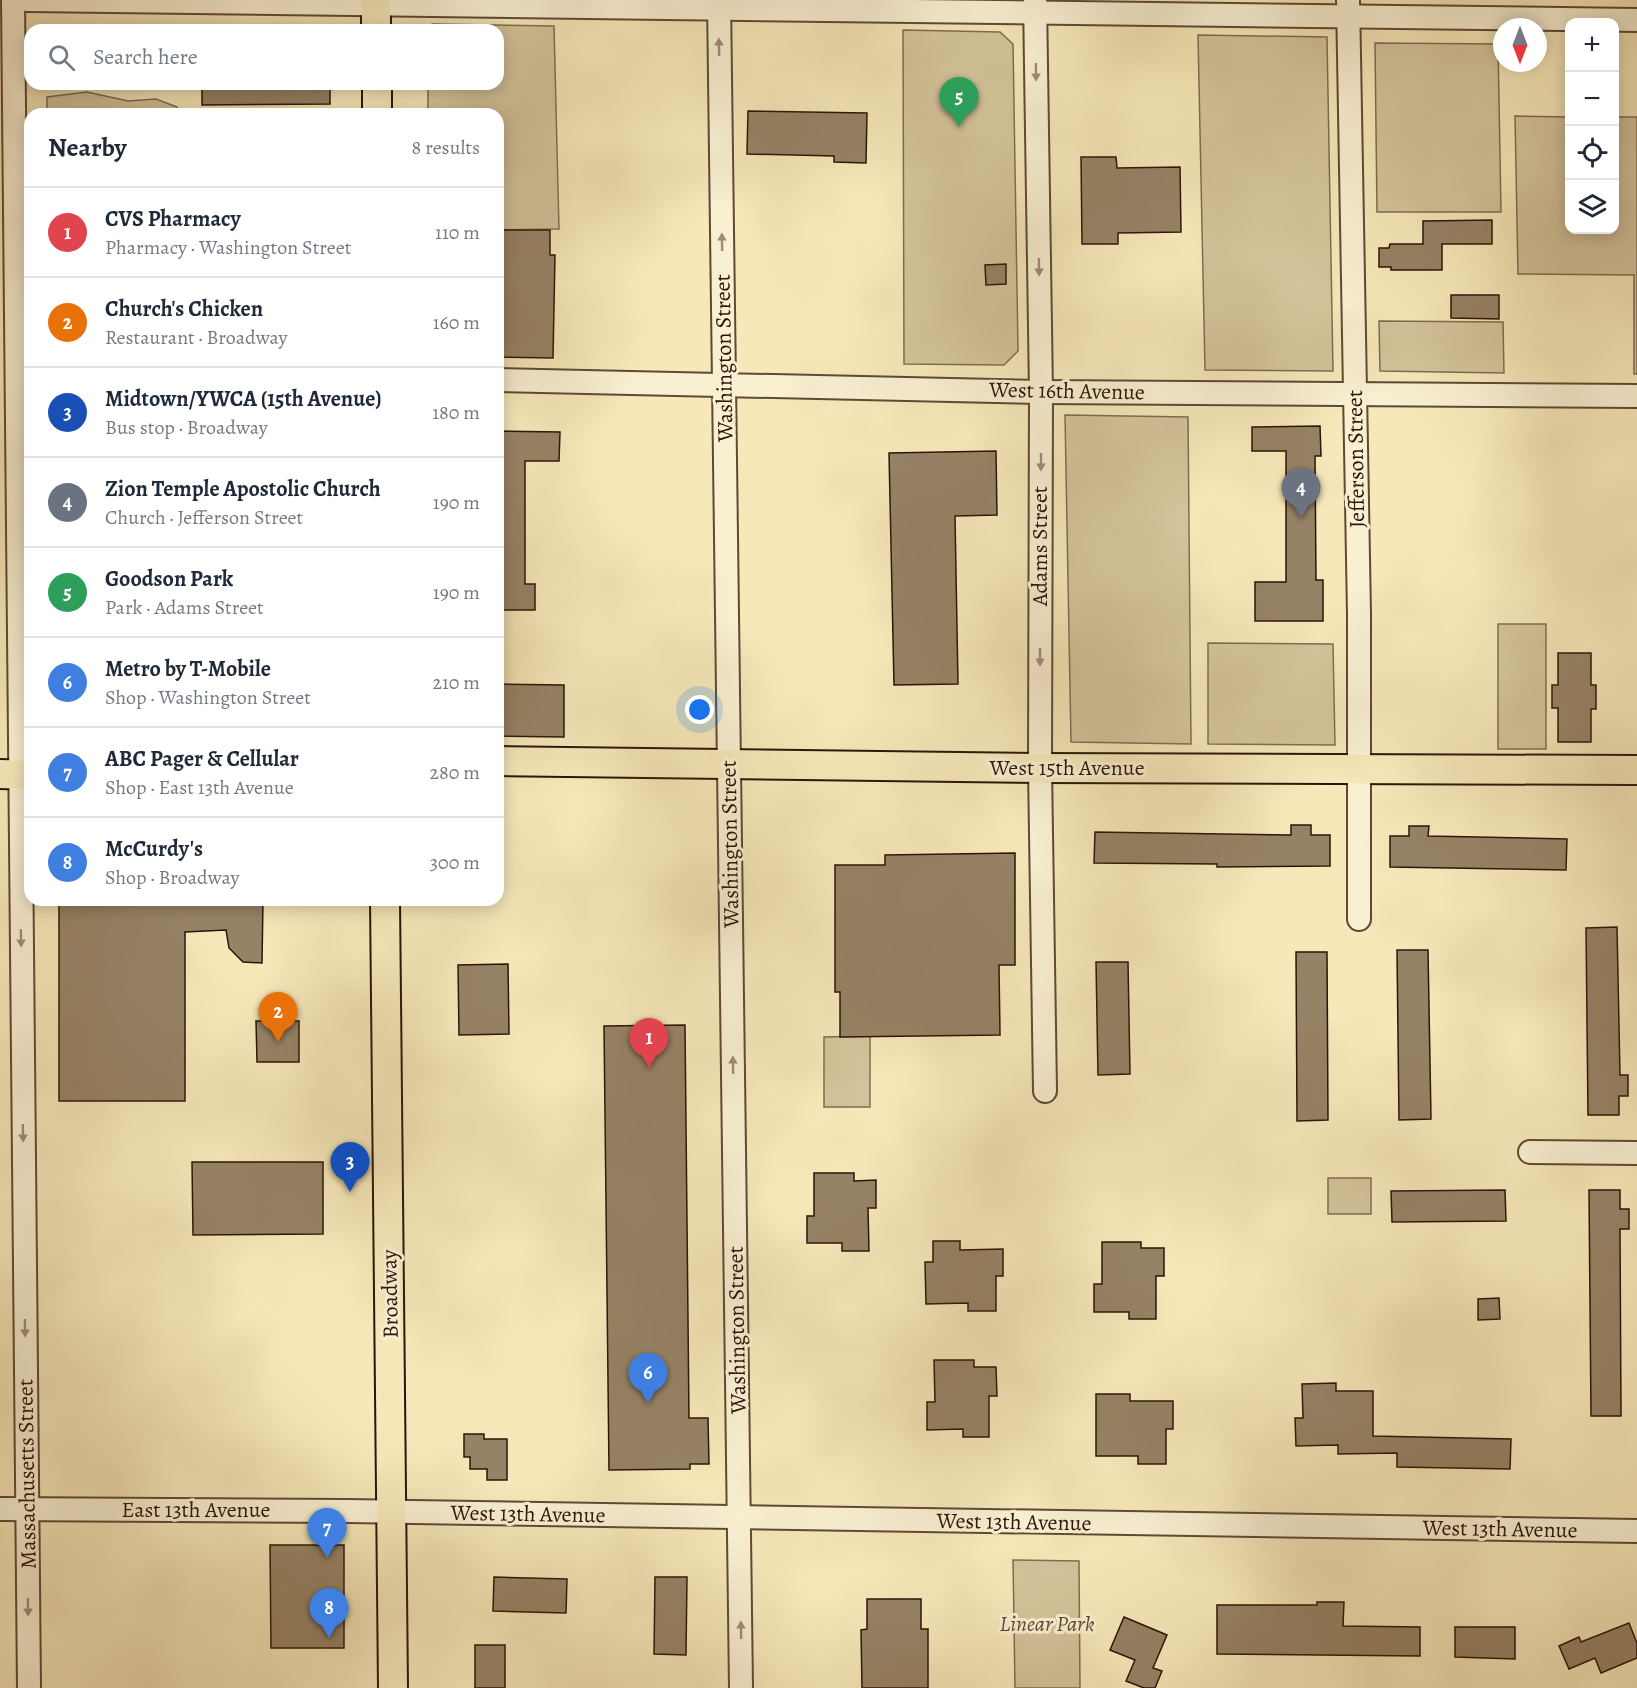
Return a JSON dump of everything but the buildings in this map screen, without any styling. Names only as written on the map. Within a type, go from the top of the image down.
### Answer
[{"type":"main road","points":[[377,90],[377,108]]},
{"type":"main road","name":"West 15th Avenue","points":[[504,761],[1040,768],[1637,770]]},
{"type":"main road","name":"Broadway","points":[[385,906],[393,1688]]},
{"type":"street","name":"Massachusetts Street","points":[[13,0],[17,775],[29,1688]]},
{"type":"street","points":[[27,0],[376,11],[719,5],[1348,9],[1637,20]]},
{"type":"street","name":"Washington Street","points":[[719,5],[741,1688]]},
{"type":"street","name":"Adams Street","points":[[1035,7],[1041,392],[1040,768],[1045,1091]]},
{"type":"street","name":"Jefferson Street","points":[[1348,9],[1355,395],[1359,919]]},
{"type":"street","name":"West 16th Avenue","points":[[504,380],[1041,392],[1637,396]]},
{"type":"street","points":[[1530,1152],[1637,1153]]},
{"type":"street","name":"East 13th Avenue","points":[[0,1509],[392,1512]]},
{"type":"street","name":"West 13th Avenue","points":[[392,1512],[1637,1531]]},
{"type":"green space","points":[[504,25],[554,26],[559,229],[504,230],[504,108],[428,108],[428,90],[504,90]]},
{"type":"green space","points":[[903,30],[1000,32],[1013,44],[1018,351],[1004,365],[904,364]]},
{"type":"green space","points":[[1198,35],[1327,37],[1333,371],[1205,370]]},
{"type":"green space","points":[[1375,43],[1493,44],[1493,72],[1498,72],[1501,212],[1377,212]]},
{"type":"green space","points":[[87,92],[128,101],[156,99],[177,108],[47,108],[47,97]]},
{"type":"green space","points":[[1515,116],[1565,117],[1565,234],[1619,234],[1619,117],[1637,117],[1637,374],[1634,374],[1634,275],[1518,274]]},
{"type":"green space","points":[[1379,321],[1503,322],[1504,373],[1380,371]]},
{"type":"green space","points":[[1065,415],[1188,417],[1191,744],[1071,742]]},
{"type":"green space","points":[[1498,624],[1546,624],[1546,749],[1498,749]]},
{"type":"green space","points":[[1208,643],[1333,644],[1335,745],[1208,744]]},
{"type":"green space","points":[[870,1036],[870,1107],[824,1107],[824,1037]]},
{"type":"green space","points":[[1328,1178],[1371,1178],[1371,1214],[1328,1214]]},
{"type":"green space","name":"Linear Park","points":[[1013,1560],[1079,1561],[1080,1688],[1015,1688]]},
{"type":"place","name":"Goodson Park","points":[[959,127]]},
{"type":"place","name":"Zion Temple Apostolic Church","points":[[1301,518]]},
{"type":"place","name":"Church's Chicken","points":[[278,1042]]},
{"type":"place","name":"CVS Pharmacy","points":[[649,1068]]},
{"type":"place","name":"Midtown/YWCA (15th Avenue)","points":[[350,1192]]},
{"type":"place","name":"Metro by T-Mobile","points":[[648,1403]]},
{"type":"place","name":"ABC Pager & Cellular","points":[[327,1558]]},
{"type":"place","name":"McCurdy's","points":[[329,1638]]}]
